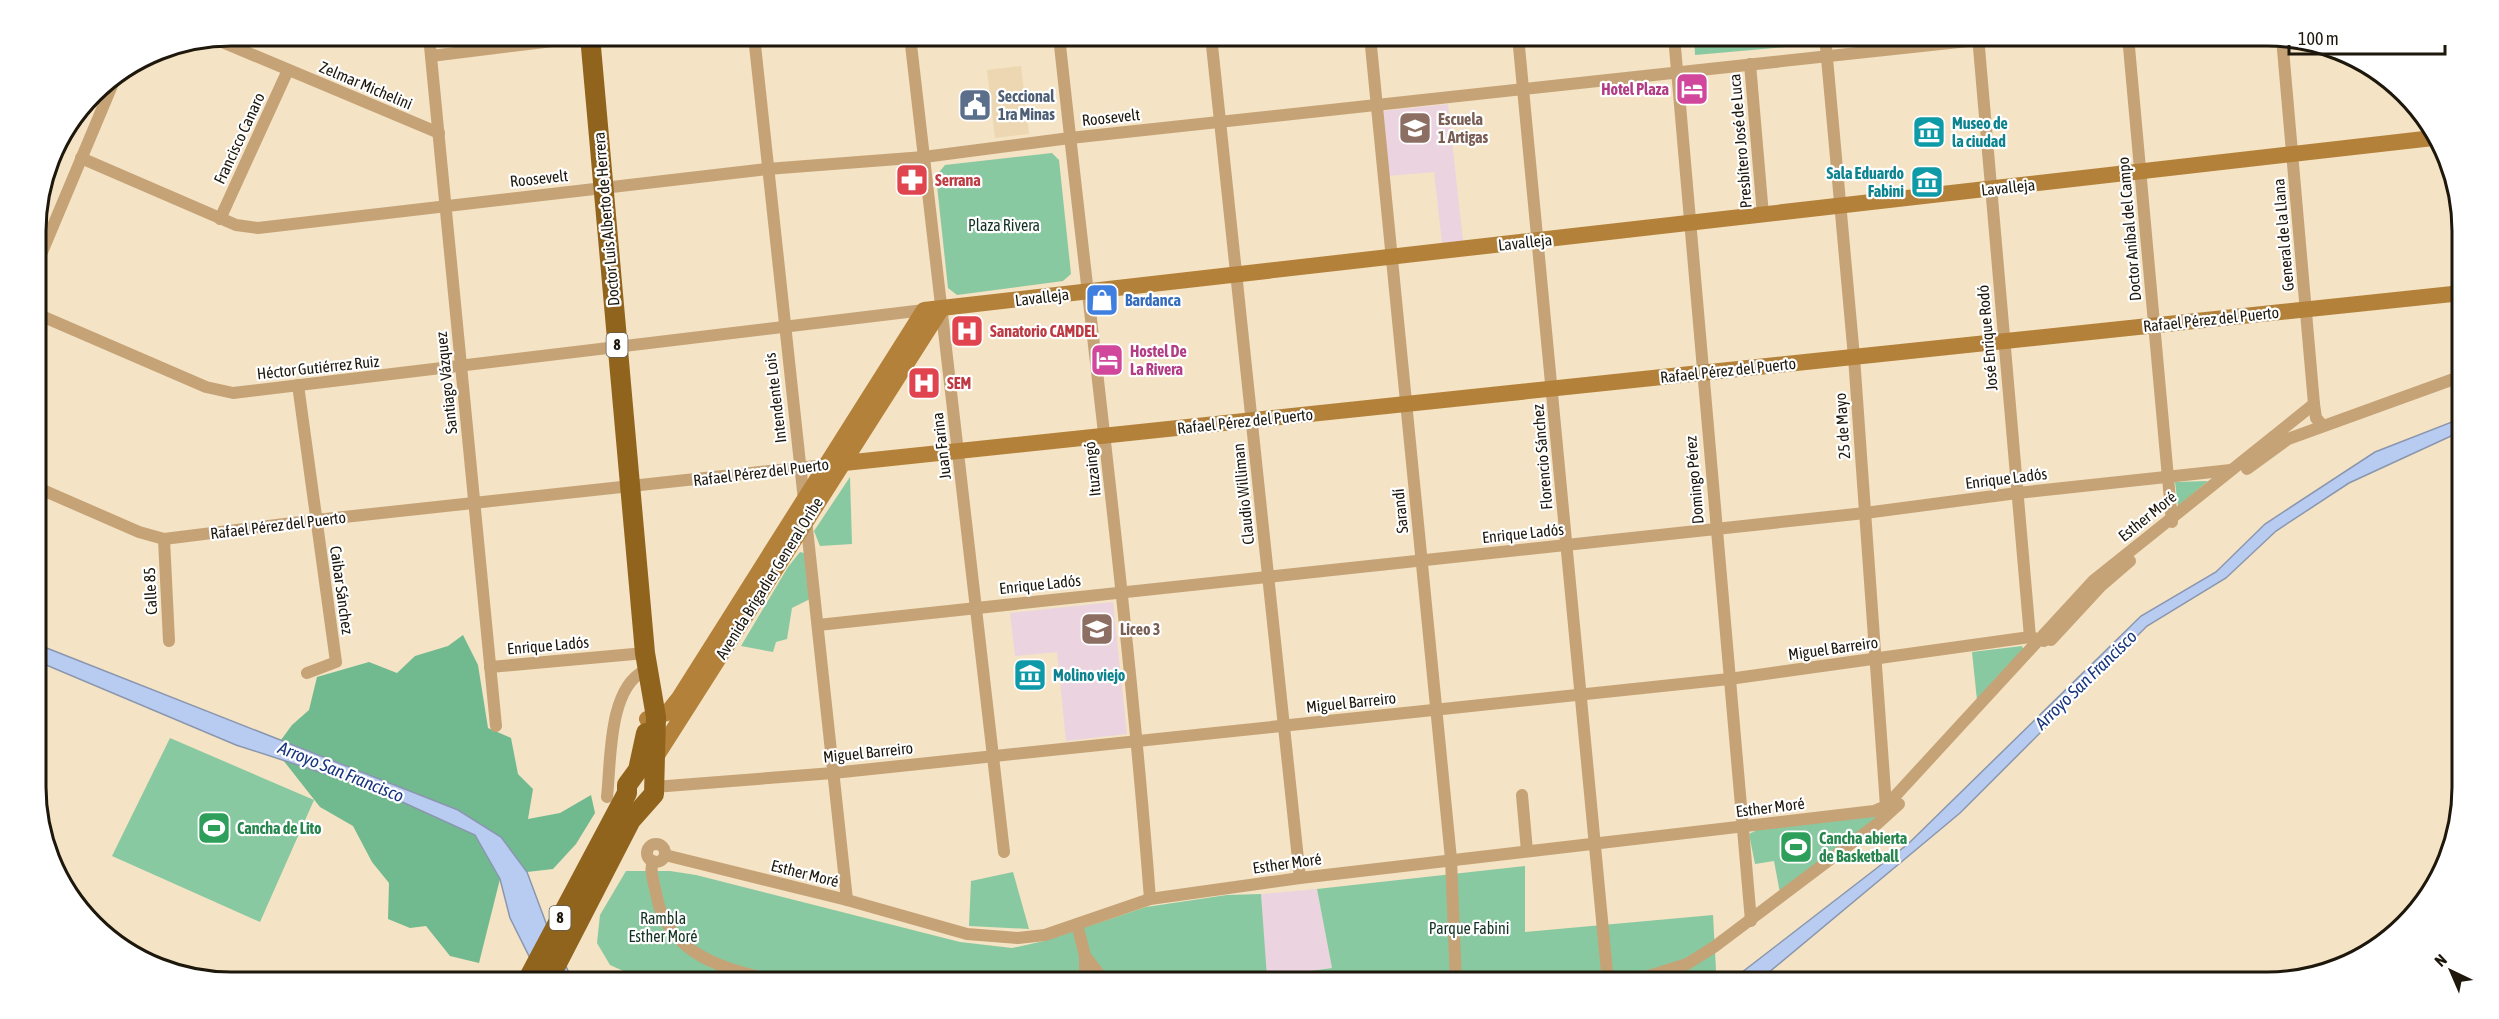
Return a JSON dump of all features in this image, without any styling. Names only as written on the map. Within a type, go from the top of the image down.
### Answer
[{"type":"highway","name":"Doctor Luis Alberto de Herrera","points":[[594,47],[644,662],[656,757],[654,785]]},
{"type":"highway","name":"Doctor Luis Alberto de Herrera","points":[[629,786],[638,770],[652,718]]},
{"type":"highway","points":[[644,804],[633,802],[629,786],[643,777],[654,785]]},
{"type":"highway","name":"8","points":[[533,972],[600,859],[644,804],[651,801],[654,785]]},
{"type":"highway","name":"8","points":[[552,972],[629,786]]},
{"type":"main road","name":"Lavalleja","points":[[924,310],[2428,139]]},
{"type":"main road","name":"Rafael Pérez del Puerto","points":[[833,464],[2452,294]]},
{"type":"main road","name":"Avenida Brigadier General Oribe","points":[[656,757],[703,671],[804,498],[833,464],[942,308]]},
{"type":"main road","name":"Avenida Brigadier General Oribe","points":[[652,718],[667,713],[703,671],[806,519],[833,464],[924,310]]},
{"type":"street","name":"Zelmar Michelini","points":[[234,47],[439,133]]},
{"type":"street","name":"Santiago Vázquez","points":[[430,47],[495,726]]},
{"type":"street","points":[[431,56],[504,47]]},
{"type":"street","name":"Intendente Lois","points":[[755,47],[783,327],[801,468],[847,900]]},
{"type":"street","name":"Juan Farina","points":[[911,47],[1004,852]]},
{"type":"street","name":"Ituzaingó","points":[[1060,47],[1138,741],[1150,899]]},
{"type":"street","name":"Claudio Williman","points":[[1212,47],[1300,878]]},
{"type":"street","name":"Sarandí","points":[[1371,47],[1451,859],[1456,972]]},
{"type":"street","name":"Florencio Sánchez","points":[[1519,47],[1607,972]]},
{"type":"street","name":"Domingo Pérez","points":[[1675,47],[1701,373],[1751,921]]},
{"type":"street","name":"25 de Mayo","points":[[1826,47],[1854,357],[1889,809]]},
{"type":"street","name":"Roosevelt","points":[[81,158],[220,219],[236,225],[258,228],[767,169],[924,157],[1070,138],[1898,47]]},
{"type":"street","name":"José Enrique Rodó","points":[[1979,47],[2017,493],[2039,640]]},
{"type":"street","name":"Doctor Aníbal del Campo","points":[[2129,47],[2172,522]]},
{"type":"street","name":"General de la Llana","points":[[2283,48],[2314,404],[2316,418],[2323,426]]},
{"type":"street","name":"Presbítero José de Luca","points":[[1750,64],[1763,215]]},
{"type":"street","name":"Francisco Canaro","points":[[220,219],[288,70]]},
{"type":"street","points":[[47,240],[108,95]]},
{"type":"street","name":"Lavalleja","points":[[618,346],[924,310]]},
{"type":"street","name":"Héctor Gutiérrez Ruiz","points":[[47,318],[206,387],[233,393],[461,367],[618,346]]},
{"type":"street","name":"Esther Moré","points":[[1661,972],[1687,964],[1751,921],[1889,809],[2093,581],[2288,439],[2452,380]]},
{"type":"street","name":"Caibar Sánchez","points":[[298,386],[336,662],[307,673]]},
{"type":"street","name":"Esther Moré","points":[[2172,522],[2314,404]]},
{"type":"street","name":"Rafael Pérez del Puerto","points":[[47,492],[105,518],[164,539],[316,520],[833,464]]},
{"type":"street","name":"Enrique Ladós","points":[[818,624],[1865,513],[2017,493],[2232,470]]},
{"type":"street","name":"Calle 85","points":[[164,539],[169,641]]},
{"type":"street","name":"Miguel Barreiro","points":[[654,785],[833,773],[1729,679],[2039,640]]},
{"type":"street","points":[[607,797],[614,725],[620,702],[626,686],[644,662]]},
{"type":"street","name":"Enrique Ladós","points":[[490,667],[644,662]]},
{"type":"street","points":[[1522,795],[1527,851]]},
{"type":"street","name":"Esther Moré","points":[[741,972],[729,969],[679,942],[668,930],[656,897],[651,866],[659,858],[847,900],[967,933],[1018,938],[1045,935],[1150,899],[1451,859],[1889,809]]},
{"type":"street","points":[[1077,924],[1085,956],[1085,972]]},
{"type":"street","points":[[1085,956],[1097,972]]},
{"type":"shaded area","points":[[1021,66],[1029,134],[995,138],[987,70]]},
{"type":"shaded area","points":[[1448,104],[1463,241],[1442,243],[1434,172],[1389,176],[1383,111]]},
{"type":"shaded area","points":[[1113,602],[1127,734],[1066,741],[1057,652],[1015,656],[1010,613]]},
{"type":"shaded area","points":[[1317,889],[1332,968],[1303,972],[1266,972],[1261,894]]},
{"type":"green space","points":[[1695,47],[1786,47],[1695,55]]},
{"type":"green space","name":"Plaza Rivera","points":[[1052,153],[1059,160],[1071,274],[1063,281],[957,295],[948,288],[936,176],[945,165]]},
{"type":"green space","points":[[850,477],[852,544],[820,546],[814,531]]},
{"type":"green space","points":[[2208,481],[2178,506],[2175,482]]},
{"type":"green space","points":[[800,552],[808,554],[812,598],[792,608],[787,639],[776,642],[773,652],[741,646],[788,567]]},
{"type":"green space","points":[[463,635],[478,665],[488,728],[511,738],[518,774],[533,789],[528,819],[560,813],[591,795],[595,813],[576,844],[553,869],[527,872],[501,837],[458,810],[281,740],[292,725],[309,710],[317,677],[369,662],[397,673],[415,656],[448,646]]},
{"type":"green space","points":[[2022,646],[2024,651],[1977,700],[1972,652]]},
{"type":"green space","name":"Cancha de Lito","points":[[170,738],[314,800],[260,922],[112,856]]},
{"type":"green space","points":[[283,760],[378,791],[475,835],[500,879],[479,963],[450,956],[426,926],[410,928],[388,919],[389,883],[372,862],[353,826],[320,807]]},
{"type":"green space","name":"Cancha abierta de Basketball","points":[[1882,815],[1780,893],[1774,861],[1755,864],[1749,834],[1757,830]]},
{"type":"green space","name":"Parque Fabini","points":[[1525,866],[1525,932],[1713,915],[1716,970],[1714,972],[1303,972],[1332,968],[1317,889]]},
{"type":"green space","name":"Rambla Esther Moré","points":[[626,871],[670,871],[696,875],[960,942],[1012,948],[1044,941],[1146,907],[1227,895],[1261,894],[1267,972],[626,972],[610,965],[597,943],[600,915]]},
{"type":"green space","points":[[1013,872],[1029,929],[969,926],[971,881]]},
{"type":"water","name":"Arroyo San Francisco","points":[[2452,422],[2452,436],[2349,483],[2276,531],[2226,578],[2147,626],[1960,813],[1769,972],[1742,972],[1908,844],[2141,616],[2216,572],[2265,524],[2375,452]]},
{"type":"water","name":"Arroyo San Francisco","points":[[47,648],[458,810],[501,837],[527,872],[549,931],[569,972],[537,972],[536,970],[510,918],[500,879],[475,835],[378,791],[236,745],[47,665]]},
{"type":"place","name":"Hotel Plaza","points":[[1692,89]]},
{"type":"place","name":"Seccional 1ra Minas","points":[[975,105]]},
{"type":"place","name":"Escuela 1 Artigas","points":[[1415,128]]},
{"type":"place","name":"Museo de la ciudad","points":[[1929,132]]},
{"type":"place","name":"Serrana","points":[[912,180]]},
{"type":"place","name":"Sala Eduardo Fabini","points":[[1927,182]]},
{"type":"place","name":"Bardanca","points":[[1102,300]]},
{"type":"place","name":"Sanatorio CAMDEL","points":[[967,331]]},
{"type":"place","name":"Hostel De La Rivera","points":[[1107,360]]},
{"type":"place","name":"SEM","points":[[924,383]]},
{"type":"place","name":"Liceo 3","points":[[1097,629]]},
{"type":"place","name":"Molino viejo","points":[[1030,675]]},
{"type":"place","name":"Cancha de Lito","points":[[214,828]]},
{"type":"place","name":"Cancha abierta de Basketball","points":[[1796,847]]}]
